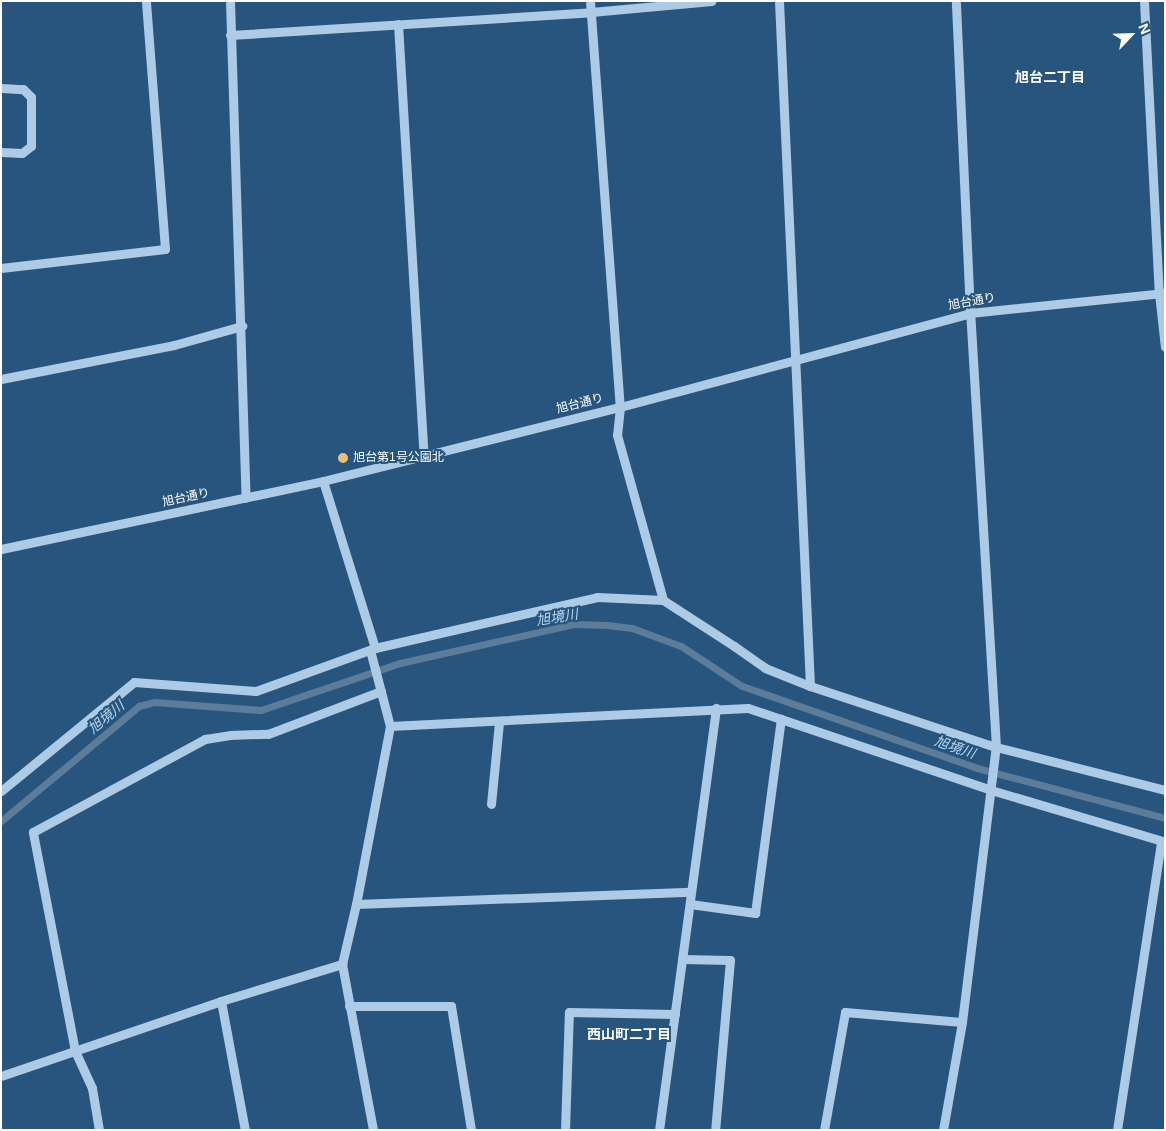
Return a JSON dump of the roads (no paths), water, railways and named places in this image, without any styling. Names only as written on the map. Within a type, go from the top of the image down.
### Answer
[{"type":"street","points":[[1,268],[165,249],[146,1]]},
{"type":"street","points":[[230,1],[242,326],[246,498]]},
{"type":"street","points":[[590,1],[620,407],[617,435],[663,600]]},
{"type":"street","points":[[230,35],[591,12],[711,1]]},
{"type":"street","points":[[779,1],[810,686]]},
{"type":"street","points":[[943,1130],[962,1022],[996,747],[970,313],[956,1]]},
{"type":"street","points":[[1144,1],[1165,347]]},
{"type":"street","points":[[398,24],[424,456]]},
{"type":"street","points":[[1,88],[23,89],[31,96],[31,146],[22,153],[1,152]]},
{"type":"street","name":"旭台通り","points":[[1,549],[323,481],[620,407],[970,313],[1162,293]]},
{"type":"street","points":[[1,379],[174,345],[242,326]]},
{"type":"street","points":[[323,481],[372,651],[390,726],[356,904],[342,964],[373,1130]]},
{"type":"street","points":[[1,791],[134,682],[256,691],[372,651],[598,597],[663,600],[765,668],[810,686],[996,747],[1165,790]]},
{"type":"street","points":[[100,1130],[92,1088],[76,1051],[33,832],[205,739],[230,735],[268,734],[381,691]]},
{"type":"street","points":[[390,726],[499,722],[716,708],[748,708],[1163,841],[1117,1130]]},
{"type":"street","points":[[659,1130],[716,708]]},
{"type":"street","points":[[690,904],[755,912],[781,719]]},
{"type":"street","points":[[491,804],[499,722]]},
{"type":"street","points":[[356,904],[691,892]]},
{"type":"street","points":[[682,958],[730,960],[715,1130]]},
{"type":"street","points":[[1,1076],[221,1001],[342,964]]},
{"type":"street","points":[[221,1001],[246,1130]]},
{"type":"street","points":[[349,1006],[451,1006],[471,1130]]},
{"type":"street","points":[[566,1130],[569,1012],[675,1014]]},
{"type":"street","points":[[824,1130],[845,1012],[962,1022]]},
{"type":"waterway","name":"旭境川","points":[[1,821],[139,706],[154,702],[261,710],[400,663],[575,624],[632,628],[681,646],[742,686],[977,768],[1165,818]]},
{"type":"place","name":"旭台第1号公園北","points":[[343,458]]},
{"type":"district","name":"旭台二丁目","points":[[1050,77]]},
{"type":"district","name":"西山町二丁目","points":[[629,1034]]}]
